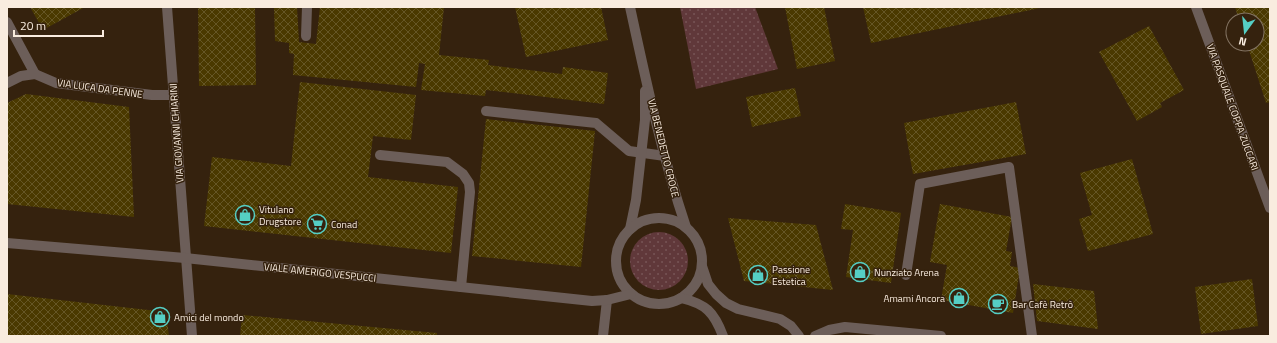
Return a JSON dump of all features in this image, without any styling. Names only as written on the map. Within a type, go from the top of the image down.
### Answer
[{"type":"street","name":"VIA GIOVANNI CHIARINI","points":[[167,7],[192,336]]},
{"type":"street","points":[[306,36],[307,7]]},
{"type":"street","name":"VIA BENEDETTO CROCE","points":[[630,7],[674,193],[686,227]]},
{"type":"street","name":"VIA PASQUALE COPPA ZUCCARI","points":[[1196,7],[1270,208]]},
{"type":"street","points":[[7,22],[35,74],[21,76],[7,84]]},
{"type":"street","name":"VIA BENEDETTO CROCE","points":[[630,229],[636,200],[645,120],[644,69]]},
{"type":"street","name":"VIA LUCA DA PENNE","points":[[35,74],[56,83],[152,95],[173,96]]},
{"type":"street","points":[[486,111],[596,123],[629,151],[665,156]]},
{"type":"street","points":[[380,156],[447,162],[463,174],[469,183],[470,192],[461,287]]},
{"type":"street","points":[[906,276],[920,184],[1009,167],[1032,336]]},
{"type":"street","points":[[702,266],[693,288],[681,298],[673,302],[656,304],[639,299],[631,294],[616,271],[619,243],[630,229],[643,221],[658,218],[678,222],[686,227],[692,234],[700,249],[702,266],[708,284],[716,294],[726,303],[738,309],[780,319],[791,326],[799,336]]},
{"type":"street","name":"VIALE AMERIGO VESPUCCI","points":[[7,243],[185,258],[592,301],[607,300],[631,294]]},
{"type":"street","points":[[681,298],[696,302],[706,308],[712,314],[723,336]]},
{"type":"street","points":[[603,336],[607,300]]},
{"type":"street","points":[[815,336],[829,330],[845,327],[941,336]]},
{"type":"shaded area","points":[[680,7],[755,7],[778,69],[696,89]]},
{"type":"shaded area","points":[[659,232],[675,237],[683,245],[688,261],[683,277],[675,285],[659,290],[643,285],[635,277],[630,261],[635,245],[643,237]]},
{"type":"building","points":[[30,7],[85,7],[43,30]]},
{"type":"building","points":[[198,7],[255,7],[256,85],[199,86]]},
{"type":"building","points":[[274,7],[297,7],[299,42],[316,44],[320,7],[444,7],[439,55],[489,60],[488,65],[562,74],[563,67],[608,73],[604,104],[486,90],[485,96],[421,90],[425,64],[419,63],[416,87],[293,75],[294,54],[289,53],[289,43],[275,41]]},
{"type":"building","points":[[515,7],[601,7],[608,40],[526,57]]},
{"type":"building","points":[[785,7],[824,7],[835,61],[797,69]]},
{"type":"building","points":[[863,7],[1040,7],[1040,8],[871,43]]},
{"type":"building","points":[[1235,7],[1270,7],[1270,102],[1266,103],[1250,52],[1265,52],[1265,12],[1237,12]]},
{"type":"building","points":[[1149,26],[1184,90],[1160,103],[1162,107],[1137,121],[1099,52]]},
{"type":"building","points":[[300,82],[416,95],[411,140],[373,136],[368,177],[458,187],[451,253],[204,226],[212,157],[291,166]]},
{"type":"building","points":[[795,88],[801,116],[752,127],[746,97]]},
{"type":"building","points":[[26,94],[129,107],[134,217],[7,204],[7,103]]},
{"type":"building","points":[[1016,102],[1026,154],[913,174],[904,123]]},
{"type":"building","points":[[486,119],[595,131],[581,267],[472,256]]},
{"type":"building","points":[[1132,159],[1153,234],[1088,251],[1079,219],[1092,215],[1080,173]]},
{"type":"building","points":[[845,204],[901,213],[891,283],[846,277],[853,230],[841,229]]},
{"type":"building","points":[[940,204],[1012,217],[1006,251],[1012,252],[1010,266],[1020,268],[1013,313],[941,300],[947,265],[930,262]]},
{"type":"building","points":[[728,218],[816,225],[833,290],[744,281]]},
{"type":"building","points":[[1252,279],[1258,326],[1201,334],[1195,287]]},
{"type":"building","points":[[1033,284],[1094,291],[1098,329],[1037,321]]},
{"type":"building","points":[[7,294],[166,312],[169,336],[7,336]]},
{"type":"building","points":[[242,315],[437,333],[437,336],[240,336]]},
{"type":"place","name":"Vitulano Drugstore","points":[[245,215]]},
{"type":"place","name":"Conad","points":[[317,224]]},
{"type":"place","name":"Nunziato Arena","points":[[860,272]]},
{"type":"place","name":"Passione Estetica","points":[[758,275]]},
{"type":"place","name":"Amami Ancora","points":[[959,298]]},
{"type":"place","name":"Bar Cafè Retrò","points":[[998,304]]},
{"type":"place","name":"Amici del mondo","points":[[160,317]]}]
